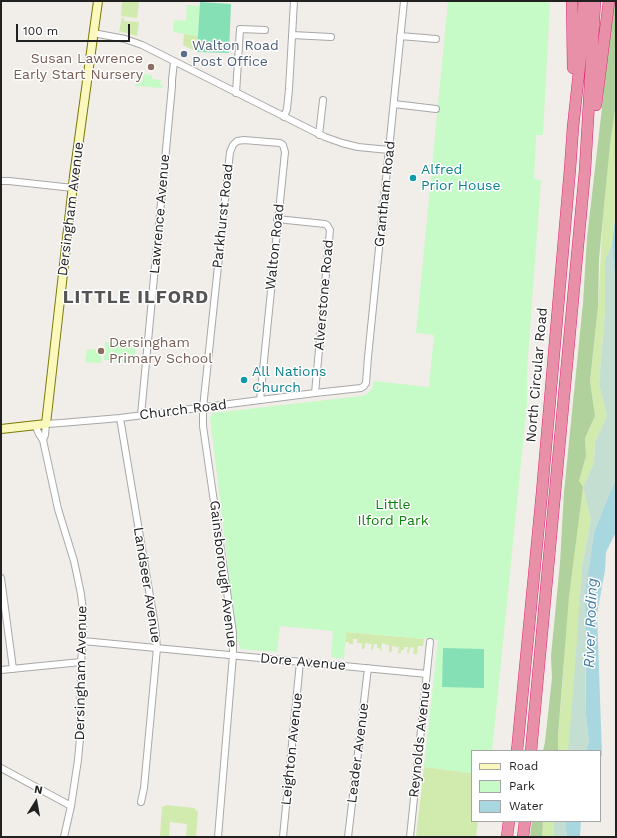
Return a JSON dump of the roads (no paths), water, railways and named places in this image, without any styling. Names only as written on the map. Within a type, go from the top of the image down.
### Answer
[{"type":"highway","points":[[572,1],[573,127]]},
{"type":"highway","name":"North Circular Road","points":[[517,750],[541,499],[573,127],[581,53],[584,1]]},
{"type":"highway","name":"North Circular Road","points":[[531,750],[585,170],[595,1]]},
{"type":"highway","points":[[585,170],[595,118],[609,1]]},
{"type":"highway","points":[[508,837],[509,822]]},
{"type":"highway","points":[[523,837],[524,822]]},
{"type":"main road","name":"Dersingham Avenue","points":[[46,424],[73,188],[98,1]]},
{"type":"main road","name":"Church Road","points":[[1,429],[46,424]]},
{"type":"street","points":[[284,116],[287,109],[294,1]]},
{"type":"street","name":"Grantham Road","points":[[364,386],[366,383],[404,1]]},
{"type":"street","points":[[236,93],[240,29],[265,30]]},
{"type":"street","points":[[93,34],[125,39],[137,44],[284,116],[319,135],[350,145],[389,150]]},
{"type":"street","points":[[292,35],[332,37]]},
{"type":"street","points":[[400,36],[436,39]]},
{"type":"street","name":"Lawrence Avenue","points":[[141,414],[174,62]]},
{"type":"street","points":[[319,135],[323,100]]},
{"type":"street","points":[[394,104],[436,109]]},
{"type":"street","name":"Walton Road","points":[[233,145],[237,141],[244,140],[276,142],[283,145],[285,156],[277,219],[260,400]]},
{"type":"street","name":"Parkhurst Road","points":[[203,408],[230,152],[233,145]]},
{"type":"street","points":[[1,181],[73,188]]},
{"type":"street","name":"Alverstone Road","points":[[277,219],[325,224],[330,230],[316,393]]},
{"type":"street","name":"Church Road","points":[[46,424],[120,418],[141,414],[203,408],[361,388],[364,386]]},
{"type":"street","name":"Gainsborough Avenue","points":[[203,408],[203,426],[233,633],[233,655],[218,837]]},
{"type":"street","name":"Landseer Avenue","points":[[120,418],[155,626],[157,648],[144,788],[141,802]]},
{"type":"street","name":"Dersingham Avenue","points":[[43,440],[46,424]]},
{"type":"street","name":"Dersingham Avenue","points":[[35,425],[43,440],[58,509],[74,561],[83,611],[80,738],[71,806],[64,837]]},
{"type":"street","points":[[1,578],[12,669]]},
{"type":"street","name":"Dore Avenue","points":[[83,641],[427,674]]},
{"type":"street","name":"Reynolds Avenue","points":[[410,837],[430,642]]},
{"type":"street","points":[[1,670],[81,662]]},
{"type":"street","name":"Leighton Avenue","points":[[283,837],[300,662]]},
{"type":"street","name":"Leader Avenue","points":[[348,837],[368,668]]},
{"type":"street","points":[[1,768],[71,806]]},
{"type":"water","points":[[616,210],[616,289],[612,245]]},
{"type":"water","name":"River Roding","points":[[616,478],[616,532],[606,552],[605,570],[597,614],[602,755],[601,758],[601,750],[586,750],[589,741],[586,715],[585,593],[594,532]]},
{"type":"water","points":[[566,822],[581,822],[581,837],[567,837]]},
{"type":"place","name":"Walton Road Post Office","points":[[184,54]]},
{"type":"place","name":"Susan Lawrence Early Start Nursery","points":[[151,67]]},
{"type":"place","name":"Alfred Prior House","points":[[413,178]]},
{"type":"place","name":"Dersingham Primary School","points":[[101,351]]},
{"type":"place","name":"All Nations Church","points":[[244,380]]},
{"type":"district","name":"LITTLE ILFORD","points":[[136,298]]},
{"type":"park label","name":"Little Ilford Park","points":[[393,514]]}]
